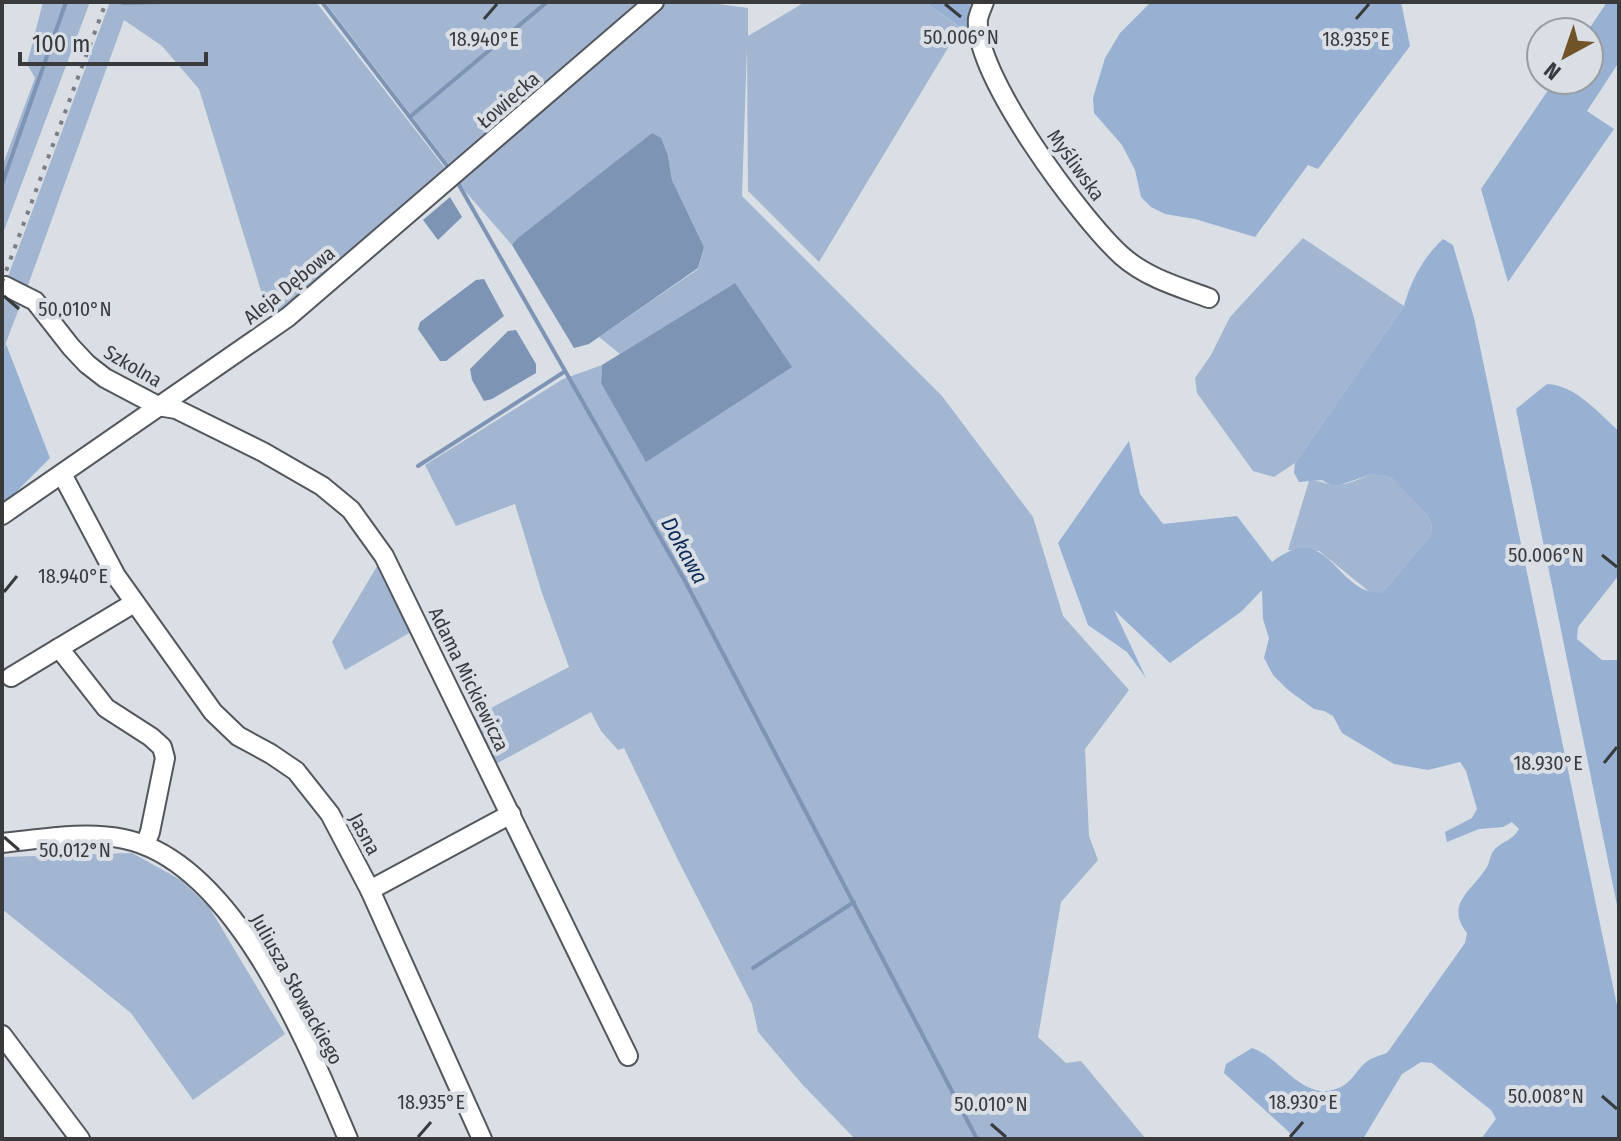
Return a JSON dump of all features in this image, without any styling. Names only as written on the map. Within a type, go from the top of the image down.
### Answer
[{"type":"street","name":"Łowiecka","points":[[440,188],[654,2]]},
{"type":"street","name":"Myśliwska","points":[[984,2],[978,20],[982,45],[1022,127],[1052,175],[1123,257],[1152,277],[1209,298]]},
{"type":"street","name":"Aleja Dębowa","points":[[62,474],[167,407],[288,317],[440,188]]},
{"type":"street","name":"Szkolna","points":[[5,286],[28,296],[42,307],[87,364],[105,378],[167,407]]},
{"type":"street","name":"Adama Mickiewicza","points":[[167,407],[263,452],[322,486],[351,510],[384,556],[628,1056]]},
{"type":"street","points":[[2,515],[62,474]]},
{"type":"street","name":"Jasna","points":[[62,474],[116,576],[213,712],[238,736],[296,771],[330,814],[370,890],[482,1139]]},
{"type":"street","points":[[11,677],[134,603]]},
{"type":"street","points":[[59,648],[106,708],[162,747],[165,758],[145,845]]},
{"type":"street","points":[[370,890],[511,814]]},
{"type":"street","name":"Juliusza Słowackiego","points":[[2,843],[104,837],[145,845],[200,880],[240,927],[297,1026],[348,1139]]},
{"type":"street","points":[[2,1035],[80,1139]]},
{"type":"shaded area","points":[[43,2],[90,2],[2,236],[2,167],[35,78],[27,64]]},
{"type":"shaded area","points":[[110,2],[316,2],[448,172],[280,313],[266,307],[199,89],[162,46],[124,20],[27,288],[7,279]]},
{"type":"shaded area","points":[[325,2],[644,2],[453,170]]},
{"type":"shaded area","points":[[664,2],[703,2],[748,8],[748,36],[805,2],[925,2],[960,28],[819,262],[748,191],[747,46],[742,196],[942,396],[1033,517],[1063,616],[1129,690],[1085,749],[1089,836],[1098,860],[1061,902],[1038,1037],[1066,1063],[1081,1061],[1146,1139],[855,1139],[758,1032],[752,1004],[624,748],[618,750],[601,731],[591,712],[496,764],[468,720],[569,667],[515,504],[456,526],[425,465],[563,379],[602,365],[601,384],[735,283],[620,354],[599,337],[698,269],[704,247],[672,180],[668,156],[652,133],[512,245],[458,183]]},
{"type":"shaded area","points":[[925,2],[971,2],[966,32]]},
{"type":"shaded area","points":[[1151,2],[1401,2],[1410,46],[1318,169],[1308,165],[1255,237],[1195,219],[1165,214],[1151,207],[1141,197],[1135,170],[1122,145],[1094,113],[1093,98],[1105,58],[1120,33]]},
{"type":"shaded area","points":[[1607,2],[1619,2],[1619,62],[1605,83],[1605,16],[1598,16]]},
{"type":"shaded area","points":[[1544,96],[1597,96],[1587,111],[1614,129],[1508,282],[1481,189]]},
{"type":"shaded area","points":[[652,133],[661,138],[672,180],[704,247],[698,268],[589,344],[574,348],[512,245]]},
{"type":"shaded area","points":[[450,197],[462,217],[438,240],[423,220]]},
{"type":"shaded area","points":[[1303,238],[1404,306],[1295,463],[1274,477],[1253,471],[1197,393],[1195,378],[1211,355],[1230,317]]},
{"type":"shaded area","points":[[1443,239],[1453,245],[1474,318],[1619,1015],[1619,1139],[1481,1139],[1496,1119],[1491,1110],[1432,1063],[1421,1062],[1402,1074],[1363,1139],[1292,1139],[1289,1132],[1224,1073],[1226,1064],[1252,1048],[1304,1085],[1328,1091],[1345,1084],[1369,1060],[1387,1053],[1465,943],[1467,933],[1458,914],[1463,898],[1487,867],[1493,851],[1519,829],[1512,822],[1503,827],[1479,829],[1447,842],[1445,832],[1472,818],[1477,809],[1466,771],[1460,762],[1428,770],[1394,764],[1342,733],[1333,716],[1314,709],[1288,690],[1273,675],[1264,658],[1269,638],[1263,619],[1262,590],[1242,611],[1170,663],[1114,610],[1146,678],[1127,652],[1088,625],[1058,543],[1129,441],[1140,494],[1163,524],[1237,516],[1272,562],[1291,550],[1307,548],[1331,561],[1353,583],[1382,593],[1430,536],[1432,526],[1428,516],[1393,478],[1372,474],[1340,485],[1330,485],[1322,480],[1299,482],[1294,473],[1295,463],[1404,306],[1419,270]]},
{"type":"shaded area","points":[[484,279],[504,316],[446,361],[440,361],[418,329],[420,322],[476,280]]},
{"type":"shaded area","points":[[735,283],[792,367],[646,462],[601,383],[602,365]]},
{"type":"shaded area","points":[[3,297],[23,298],[2,353],[2,300]]},
{"type":"shaded area","points":[[516,330],[536,364],[536,373],[484,401],[472,380],[470,369],[508,331]]},
{"type":"shaded area","points":[[6,344],[50,458],[2,506],[2,353]]},
{"type":"shaded area","points":[[1547,384],[1568,389],[1595,408],[1619,431],[1619,575],[1578,627],[1577,639],[1602,660],[1619,660],[1619,915],[1516,409]]},
{"type":"shaded area","points":[[1372,474],[1394,478],[1428,516],[1432,526],[1430,536],[1382,593],[1371,593],[1319,551],[1288,550],[1309,481],[1341,485]]},
{"type":"shaded area","points":[[379,563],[418,628],[345,670],[332,642]]},
{"type":"shaded area","points":[[132,853],[181,880],[209,907],[285,1034],[193,1100],[131,1013],[2,909],[2,857]]},
{"type":"waterway","points":[[2,184],[66,2]]},
{"type":"waterway","points":[[123,3],[164,2]]},
{"type":"waterway","name":"Dokawa","points":[[322,2],[451,171]]},
{"type":"waterway","points":[[411,116],[547,2]]},
{"type":"waterway","name":"Dokawa","points":[[455,178],[685,581],[977,1139]]},
{"type":"waterway","points":[[418,466],[564,372]]},
{"type":"waterway","points":[[753,968],[854,902]]},
{"type":"railway","points":[[2,282],[106,2]]}]
